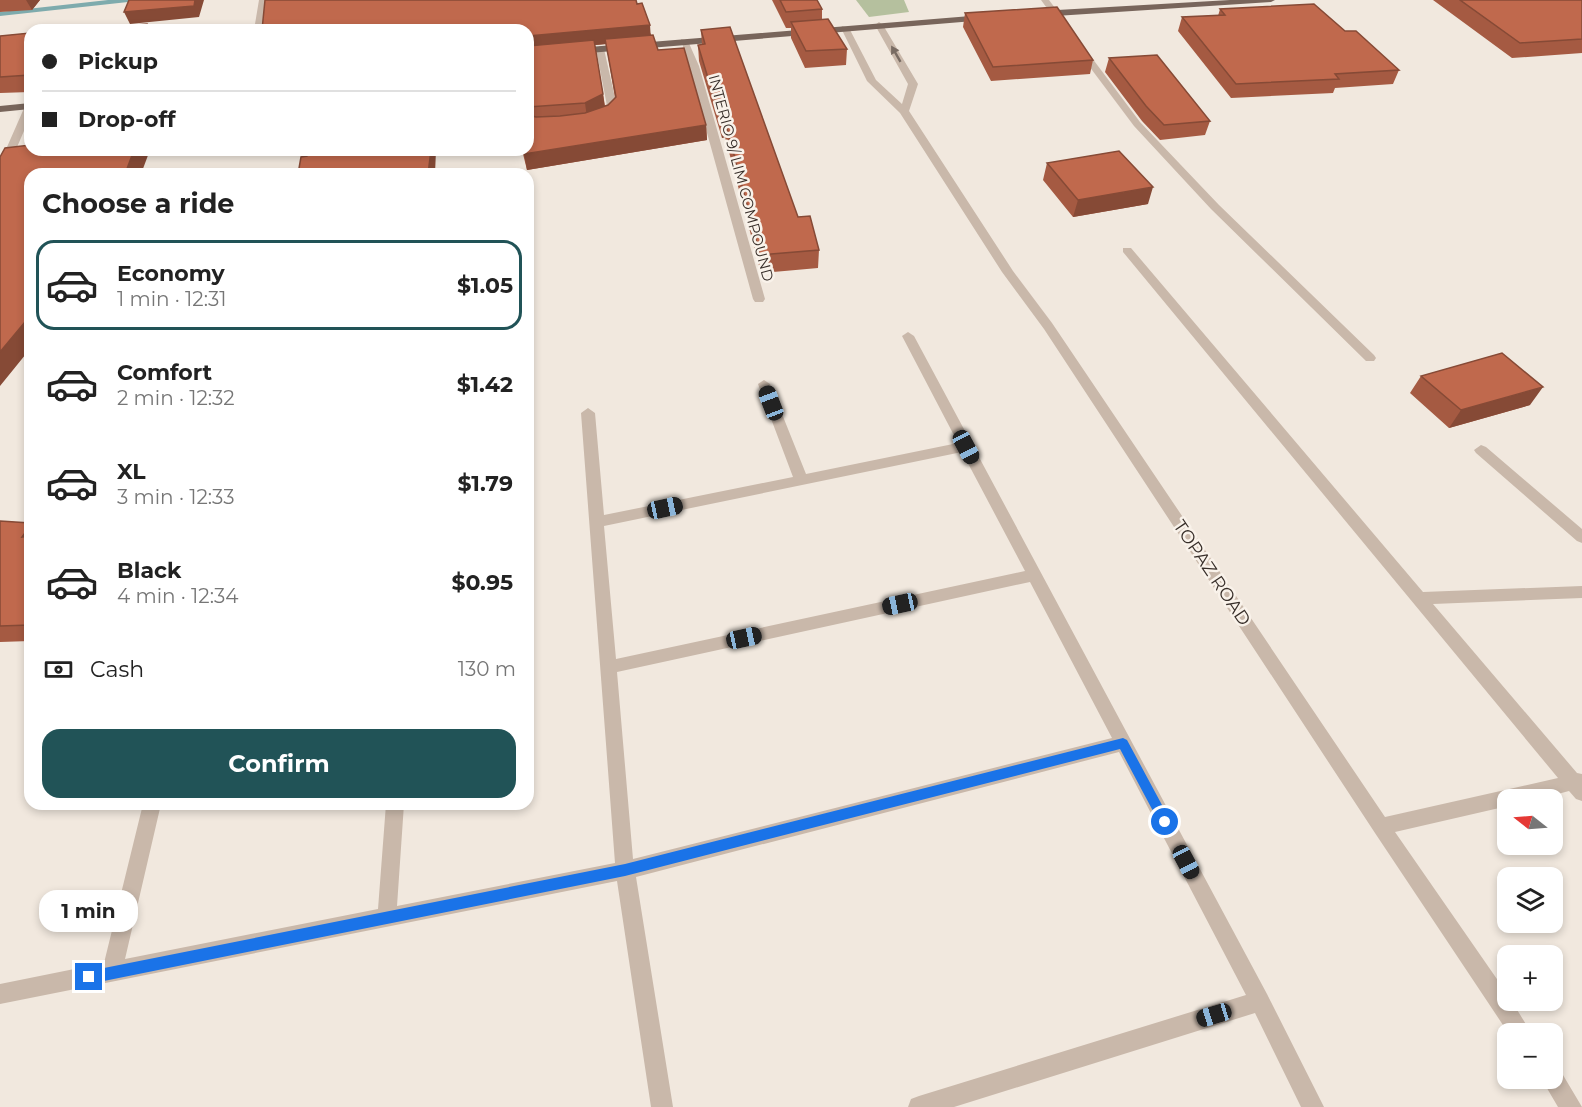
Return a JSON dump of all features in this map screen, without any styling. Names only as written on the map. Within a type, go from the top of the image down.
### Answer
[{"type":"main road","points":[[1031,15],[1271,0]]},
{"type":"main road","points":[[569,52],[996,17]]},
{"type":"main road","points":[[0,109],[24,107]]},
{"type":"street","points":[[259,24],[263,0]]},
{"type":"street","points":[[1045,0],[1137,124],[1215,207],[1370,358]]},
{"type":"street","points":[[879,25],[913,84],[904,111]]},
{"type":"street","name":"TOPAZ ROAD","points":[[845,28],[872,81],[904,111],[1008,272],[1048,326],[1381,827],[1515,1023]]},
{"type":"street","name":"INTERIO 9/ LIM COMPOUND","points":[[684,41],[694,66],[759,299]]},
{"type":"street","points":[[600,49],[613,111],[610,117],[600,122]]},
{"type":"street","points":[[0,175],[24,120]]},
{"type":"street","points":[[1127,250],[1418,598],[1579,785],[1381,827]]},
{"type":"street","points":[[908,336],[1260,1001],[1313,1107]]},
{"type":"street","points":[[764,384],[801,480]]},
{"type":"street","points":[[588,413],[625,870],[662,1107]]},
{"type":"street","points":[[597,522],[966,447]]},
{"type":"street","points":[[1481,450],[1582,537]]},
{"type":"street","points":[[610,667],[1034,575]]},
{"type":"street","points":[[1418,598],[1582,592]]},
{"type":"street","points":[[0,994],[625,870],[1123,743]]},
{"type":"street","points":[[112,973],[151,810]]},
{"type":"street","points":[[387,917],[395,810]]},
{"type":"street","points":[[919,1107],[1260,1001]]},
{"type":"street","points":[[1559,1089],[1571,1107]]},
{"type":"green space","points":[[856,0],[904,0],[909,12],[869,17]]},
{"type":"building","points":[[129,0],[195,0],[194,6],[124,12]]},
{"type":"building","points":[[265,0],[636,0],[637,4],[642,3],[650,25],[534,35],[534,24],[263,24]]},
{"type":"building","points":[[780,0],[817,0],[822,9],[786,12]]},
{"type":"building","points":[[1460,0],[1582,0],[1582,39],[1520,43]]},
{"type":"building","points":[[1314,4],[1345,31],[1356,31],[1399,70],[1335,74],[1339,79],[1236,84],[1182,17],[1225,15],[1220,9]]},
{"type":"building","points":[[1057,7],[1093,60],[993,67],[965,13]]},
{"type":"building","points":[[828,19],[847,49],[806,51],[791,22]]},
{"type":"building","points":[[730,27],[798,217],[810,216],[819,250],[760,255],[725,120],[721,121],[698,45],[705,44],[701,30]]},
{"type":"building","points":[[24,34],[24,75],[0,77],[0,36]]},
{"type":"building","points":[[653,35],[658,50],[684,48],[706,125],[534,152],[534,116],[585,113],[608,105],[616,97],[605,39]]},
{"type":"building","points":[[594,40],[603,94],[585,103],[534,107],[534,45]]},
{"type":"building","points":[[1157,55],[1210,121],[1164,125],[1146,106],[1109,58]]},
{"type":"building","points":[[24,146],[24,156],[132,156],[127,168],[24,168],[24,323],[0,352],[0,157],[5,148]]},
{"type":"building","points":[[1119,151],[1153,187],[1078,200],[1047,163]]},
{"type":"building","points":[[430,156],[429,168],[299,168],[301,157]]},
{"type":"building","points":[[1502,353],[1543,387],[1461,410],[1421,376]]},
{"type":"building","points":[[0,521],[24,523],[22,537],[24,537],[24,625],[0,626]]},
{"type":"waterway","points":[[0,14],[128,0]]},
{"type":"route","points":[[89,977],[625,870],[1123,743],[1165,822]]}]
